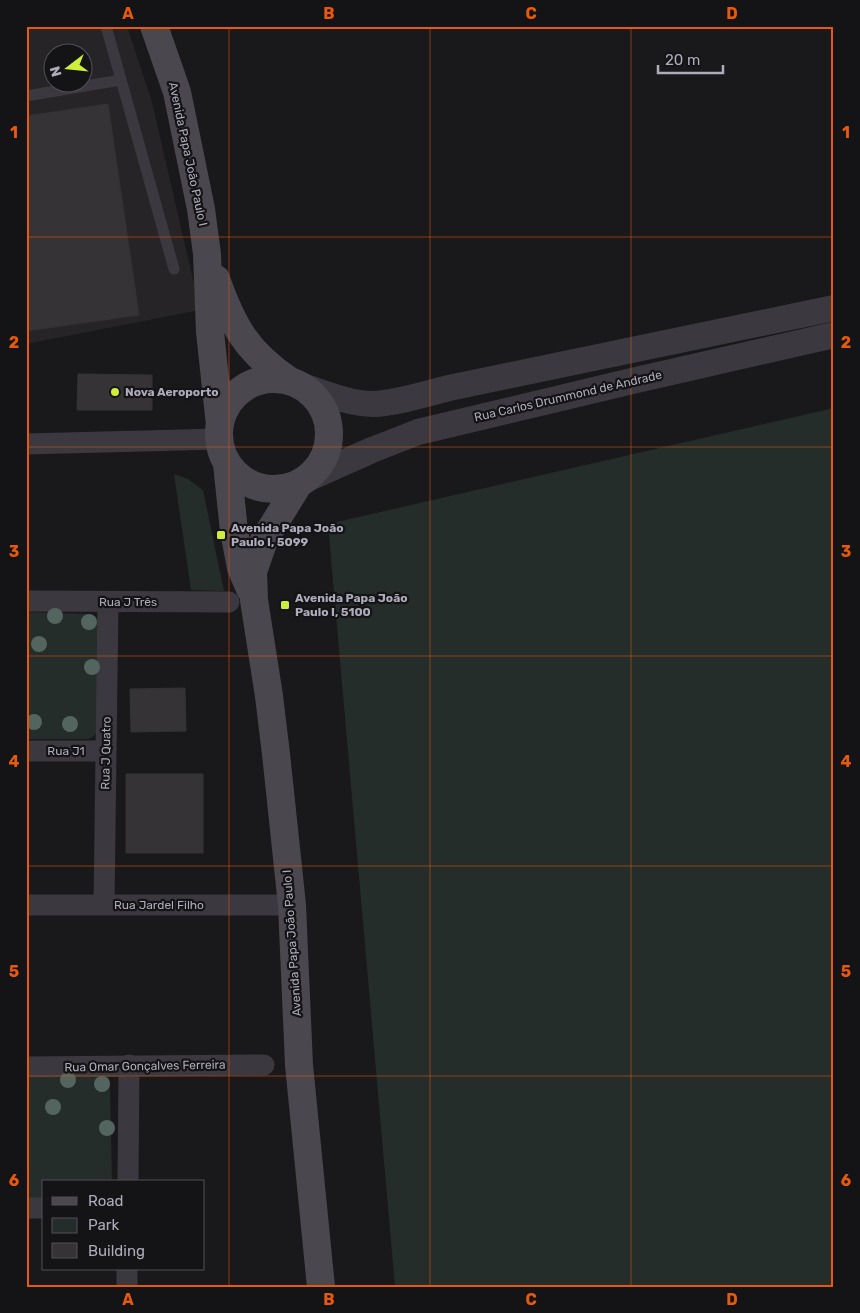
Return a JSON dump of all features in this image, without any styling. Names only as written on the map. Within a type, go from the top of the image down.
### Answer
[{"type":"main road","name":"Avenida Papa João Paulo I","points":[[154,26],[177,92],[201,209],[207,254],[210,332],[219,432]]},
{"type":"main road","name":"Avenida Papa João Paulo I","points":[[207,254],[227,311],[240,334],[256,355],[271,368],[296,384]]},
{"type":"main road","points":[[276,379],[296,384],[312,394],[321,405],[326,417],[329,430],[329,444],[325,457],[318,468],[303,481],[285,489],[259,488],[246,482],[227,464],[222,452],[219,432],[223,412],[239,391],[251,384],[263,380],[276,379]]},
{"type":"main road","name":"Avenida Papa João Paulo I","points":[[227,464],[234,531],[241,568],[242,601],[270,696],[292,905],[299,1065],[321,1287]]},
{"type":"main road","name":"Avenida Papa João Paulo I","points":[[242,601],[264,540],[303,481]]},
{"type":"street","points":[[296,384],[356,402],[373,404],[834,308]]},
{"type":"street","name":"Rua Carlos Drummond de Andrade","points":[[303,481],[418,432],[642,378],[834,335]]},
{"type":"street","points":[[26,444],[219,432]]},
{"type":"street","name":"Rua J Três","points":[[26,601],[242,601]]},
{"type":"street","name":"Rua J Quatro","points":[[104,905],[108,602]]},
{"type":"street","name":"Rua J1","points":[[26,751],[106,751]]},
{"type":"street","name":"Rua Jardel Filho","points":[[26,905],[292,905]]},
{"type":"street","points":[[128,1180],[129,1065]]},
{"type":"street","name":"Rua Omar Gonçalves Ferreira","points":[[26,1067],[264,1065]]},
{"type":"street","points":[[26,1208],[42,1208]]},
{"type":"street","points":[[127,1270],[127,1287]]},
{"type":"lane","points":[[106,26],[174,269]]},
{"type":"lane","points":[[26,96],[121,80]]},
{"type":"shaded area","points":[[26,26],[127,26],[152,102],[200,310],[26,344]]},
{"type":"green space","points":[[834,408],[834,1287],[395,1287],[328,524]]},
{"type":"green space","points":[[174,474],[188,479],[203,490],[224,591],[191,590]]},
{"type":"green space","points":[[26,612],[90,614],[96,618],[98,624],[97,731],[93,737],[88,739],[26,739]]},
{"type":"green space","points":[[26,1072],[108,1076],[110,1083],[112,1180],[42,1180],[42,1199],[26,1200]]},
{"type":"building","points":[[108,104],[139,315],[26,331],[26,116]]},
{"type":"building","name":"Nova Aeroporto","points":[[78,374],[152,375],[152,410],[77,410]]},
{"type":"building","points":[[185,688],[186,731],[131,732],[130,689]]},
{"type":"building","points":[[126,774],[203,774],[203,853],[126,853]]},
{"type":"place","name":"Nova Aeroporto","points":[[115,392]]},
{"type":"place","name":"Avenida Papa João Paulo I, 5099","points":[[221,535]]},
{"type":"place","name":"Avenida Papa João Paulo I, 5100","points":[[285,605]]}]
